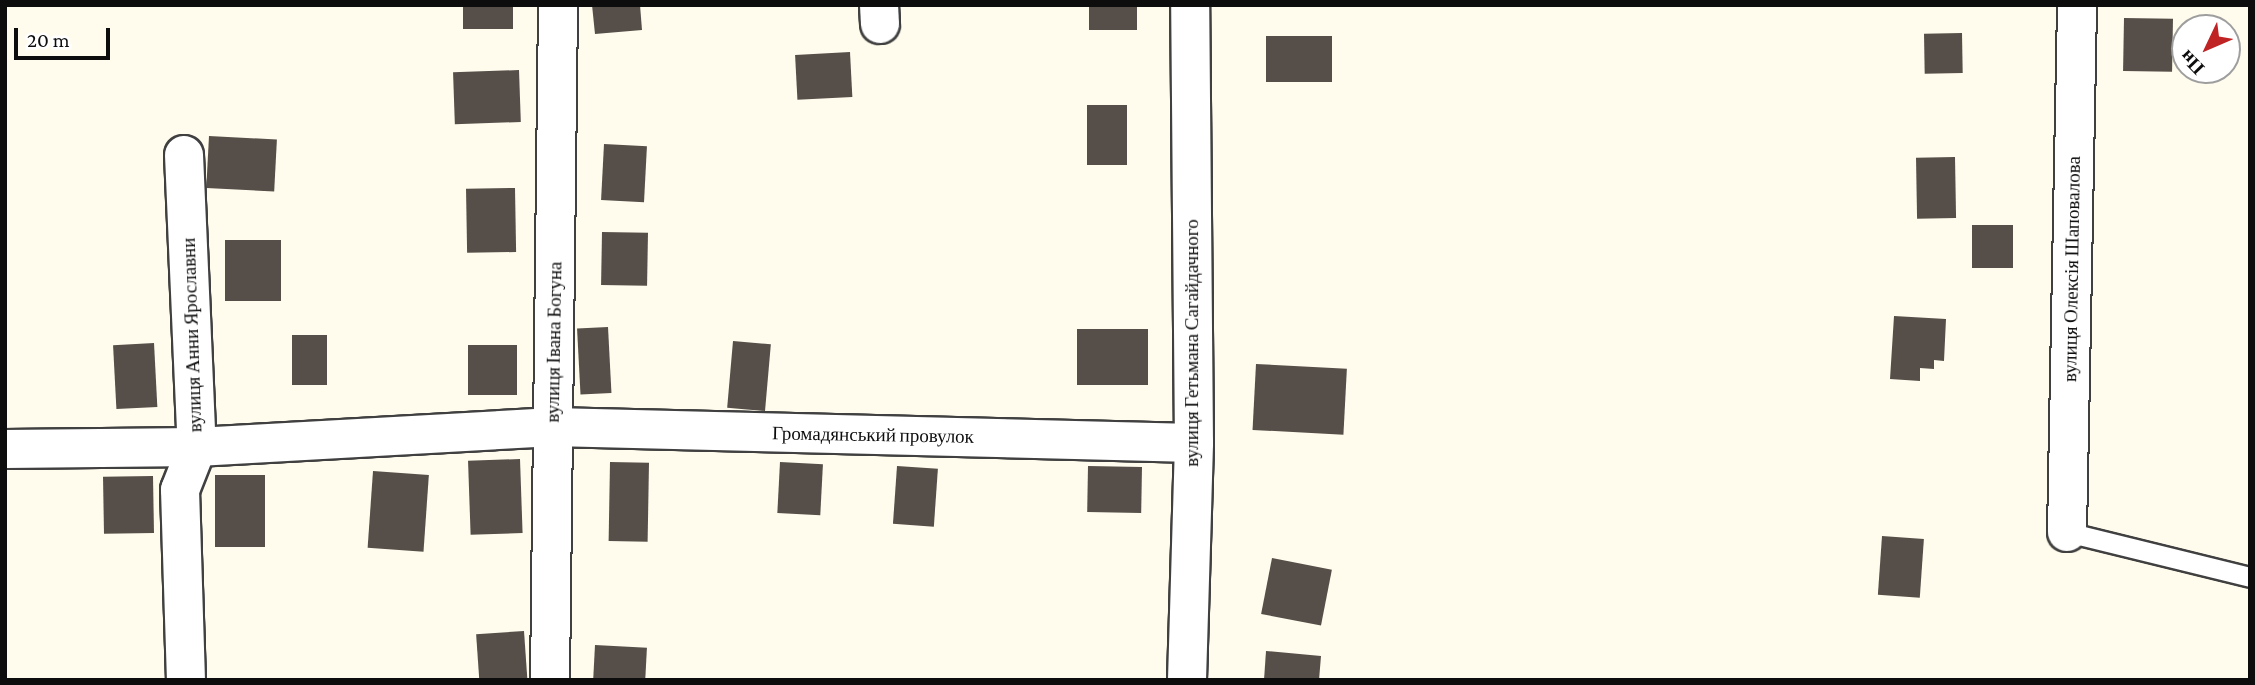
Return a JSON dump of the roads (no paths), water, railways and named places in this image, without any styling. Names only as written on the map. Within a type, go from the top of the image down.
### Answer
[{"type":"street","name":"вулиця Івана Богуна","points":[[550,680],[558,5]]},
{"type":"street","name":"вулиця Гетьмана Сагайдачного","points":[[1187,680],[1194,443],[1190,5]]},
{"type":"street","name":"вулиця Олексія Шаповалова","points":[[2067,532],[2077,5]]},
{"type":"street","name":"вулиця Анни Ярославни","points":[[184,155],[197,447],[180,490],[186,680]]},
{"type":"street","name":"Громадянський провулок","points":[[5,449],[197,447],[553,427],[1194,443]]},
{"type":"lane","points":[[2067,532],[2250,576]]}]
